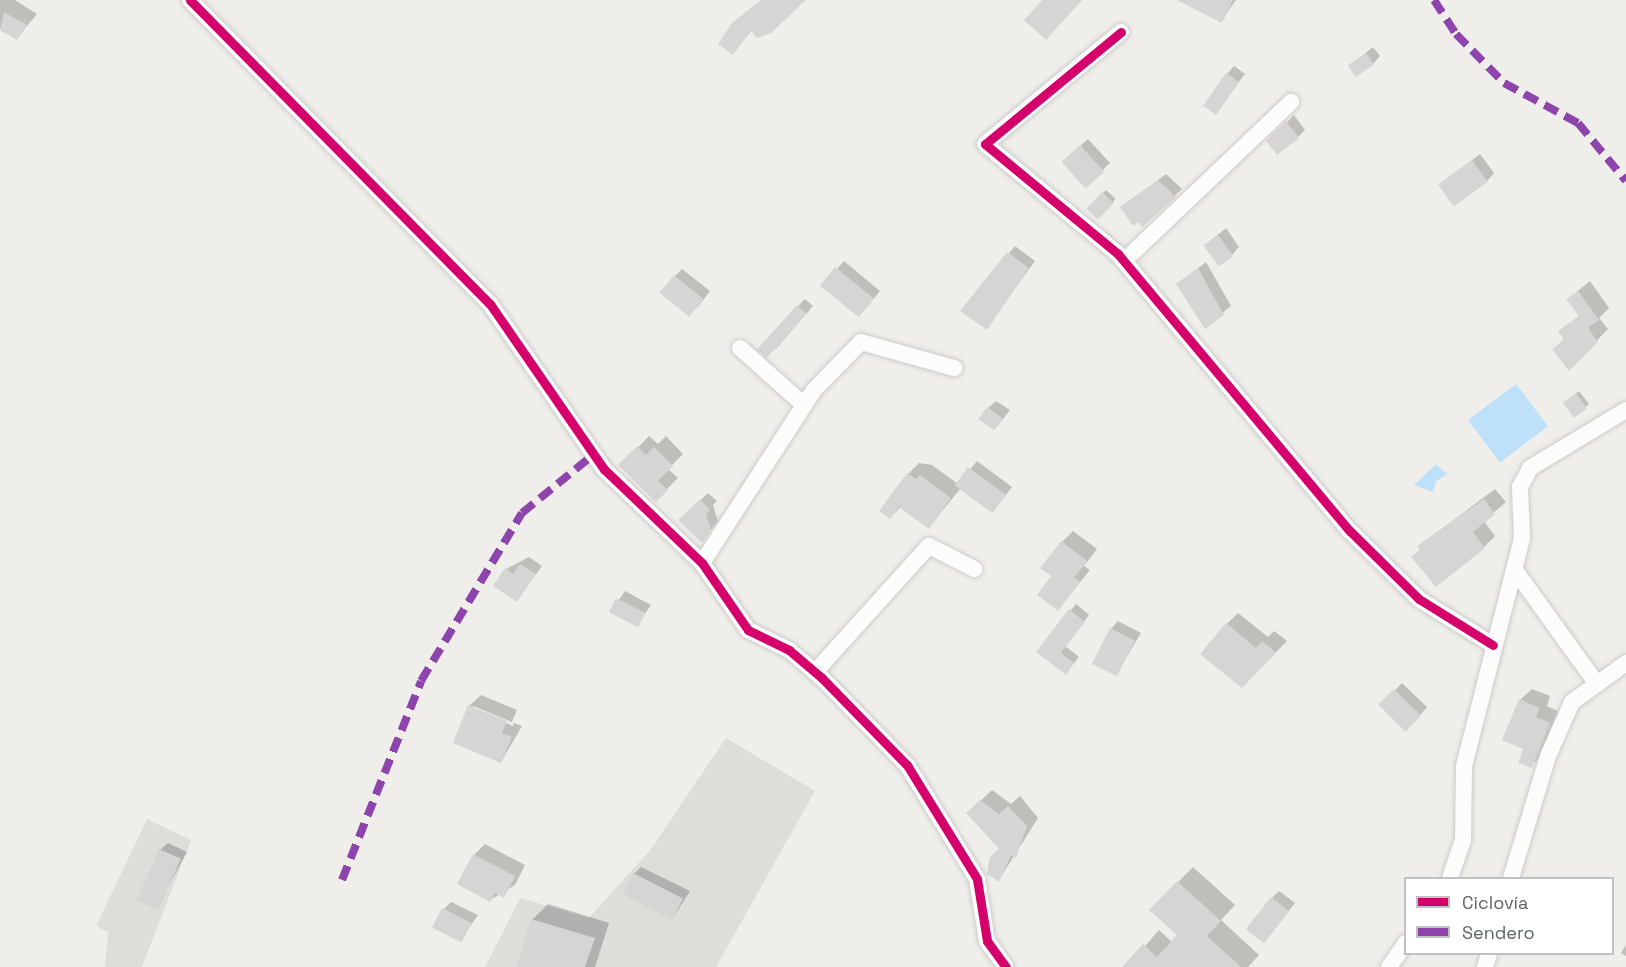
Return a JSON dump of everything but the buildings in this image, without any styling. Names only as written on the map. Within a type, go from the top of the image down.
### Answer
[{"type":"street","points":[[190,0],[490,304],[604,469],[702,562],[748,630],[815,672],[907,765],[956,837],[977,879],[987,941],[1006,967]]},
{"type":"street","points":[[1121,32],[985,144],[1124,261],[1350,531],[1419,599],[1493,645]]},
{"type":"street","points":[[1124,261],[1291,102]]},
{"type":"street","points":[[702,562],[804,405],[861,342],[954,368]]},
{"type":"street","points":[[740,348],[804,405]]},
{"type":"street","points":[[1451,877],[1463,840],[1464,766],[1493,645],[1522,539],[1520,487],[1530,468],[1626,411]]},
{"type":"street","points":[[815,672],[930,546],[974,569]]},
{"type":"street","points":[[1514,569],[1597,684]]},
{"type":"street","points":[[1512,877],[1552,745],[1572,702],[1626,663]]},
{"type":"street","points":[[1389,967],[1404,946]]},
{"type":"shaded area","points":[[726,738],[815,791],[716,967],[485,967],[520,898],[589,918],[651,849]]},
{"type":"shaded area","points":[[147,819],[191,840],[142,967],[105,967],[108,932],[96,926]]},
{"type":"water","points":[[1516,384],[1548,426],[1500,462],[1468,420]]},
{"type":"water","points":[[1436,464],[1447,474],[1436,481],[1433,492],[1414,485]]},
{"type":"marked path","points":[[1434,0],[1456,34],[1504,83],[1578,123],[1626,181]]},
{"type":"marked path","points":[[342,880],[421,681],[522,513],[594,454]]},
{"type":"cycle path","points":[[190,0],[490,304],[604,469],[702,563],[748,630],[789,650],[822,678],[907,765],[977,879],[987,941],[1006,967]]},
{"type":"cycle path","points":[[1121,32],[985,144],[1118,254],[1350,531],[1419,599],[1493,645]]}]
